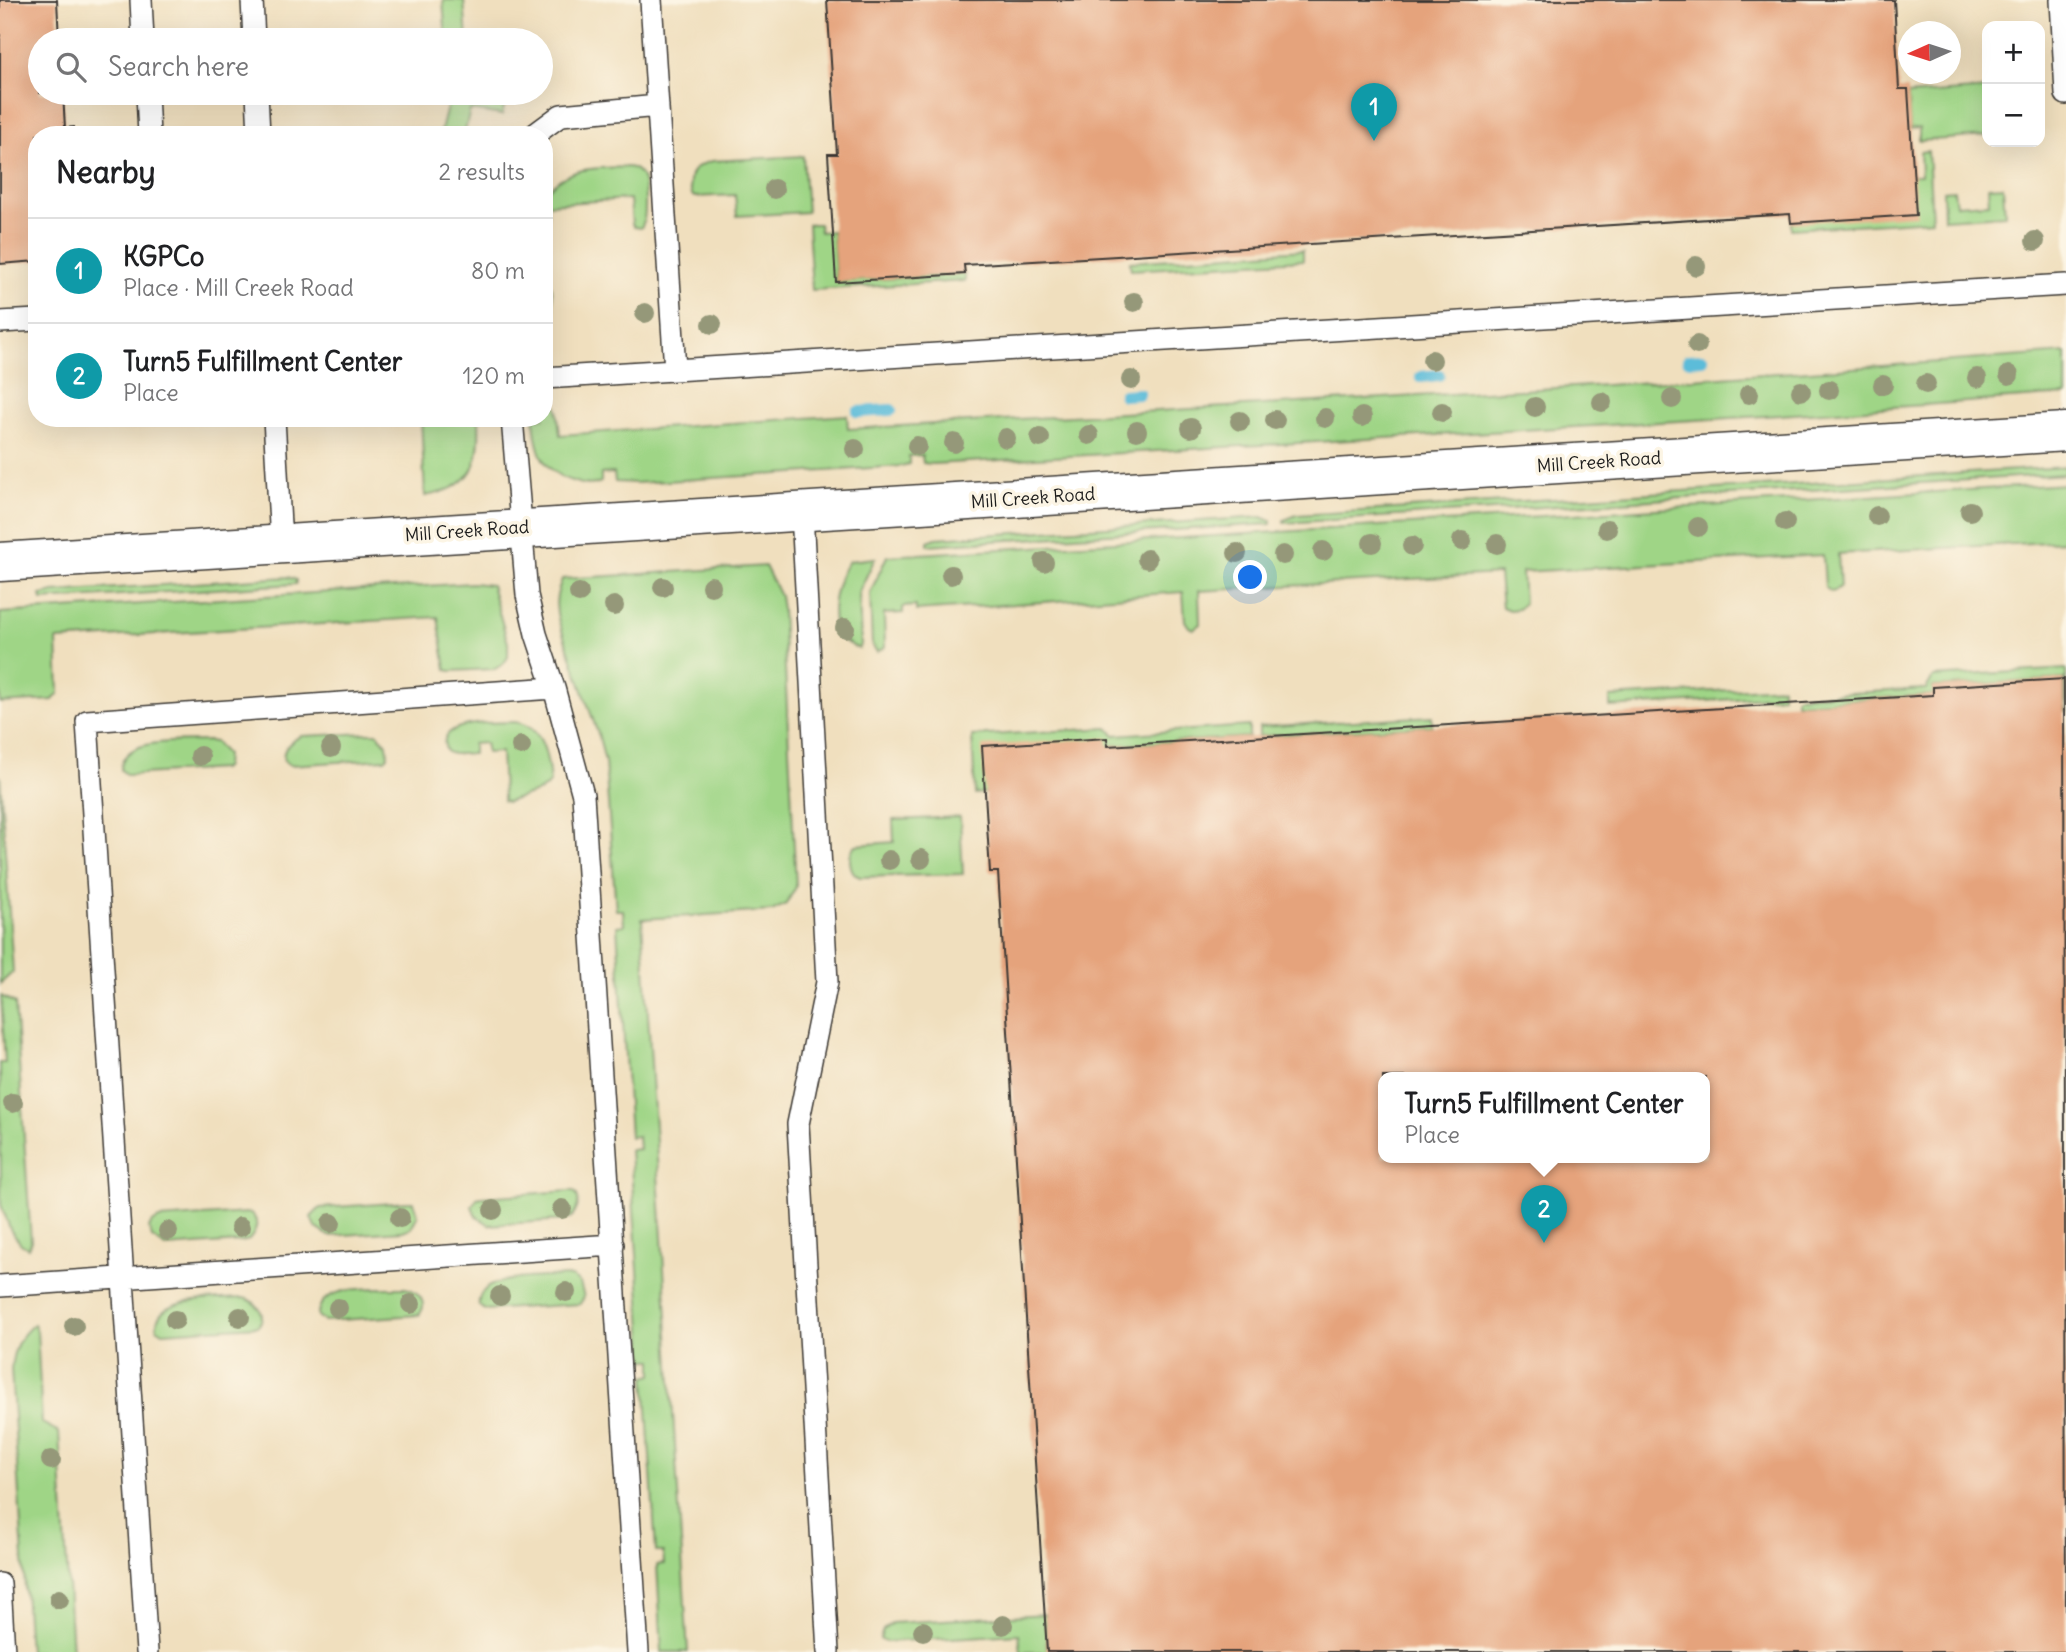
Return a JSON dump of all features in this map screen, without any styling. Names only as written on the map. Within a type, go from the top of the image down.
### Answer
[{"type":"street","name":"Mill Creek Road","points":[[0,562],[522,527],[802,513],[2066,432]]},
{"type":"lane","points":[[141,0],[142,28]]},
{"type":"lane","points":[[252,0],[253,28]]},
{"type":"lane","points":[[651,0],[675,370]]},
{"type":"lane","points":[[2061,0],[2066,94]]},
{"type":"lane","points":[[147,105],[148,126]]},
{"type":"lane","points":[[258,105],[259,126]]},
{"type":"lane","points":[[547,126],[561,116],[658,106]]},
{"type":"lane","points":[[553,377],[2066,285]]},
{"type":"lane","points":[[0,322],[28,320]]},
{"type":"lane","points":[[275,427],[281,543]]},
{"type":"lane","points":[[513,427],[527,594],[583,795],[638,1652]]},
{"type":"lane","points":[[802,513],[827,982],[798,1124],[828,1652]]},
{"type":"lane","points":[[147,1652],[86,721],[554,688]]},
{"type":"lane","points":[[0,1286],[612,1245]]},
{"type":"lane","points":[[0,1584],[4,1652]]},
{"type":"green space","points":[[443,0],[464,0],[466,28],[445,28]]},
{"type":"green space","points":[[1982,89],[1982,136],[1919,141],[1919,128],[1910,129],[1908,95]]},
{"type":"green space","points":[[505,105],[502,115],[470,110],[466,126],[442,126],[447,107]]},
{"type":"green space","points":[[1928,151],[1932,220],[1791,229],[1791,223],[1913,175],[1921,175],[1920,152]]},
{"type":"green space","points":[[803,156],[807,212],[737,216],[735,195],[692,195],[692,172],[705,163]]},
{"type":"green space","points":[[626,167],[641,175],[645,210],[641,228],[632,224],[630,199],[553,204],[553,185],[572,173]]},
{"type":"green space","points":[[2003,186],[2005,215],[1944,219],[1943,191],[1954,190],[1956,205],[1989,203],[1988,187]]},
{"type":"green space","points":[[808,224],[819,224],[820,232],[833,231],[836,282],[965,274],[965,281],[812,290]]},
{"type":"green space","points":[[1303,250],[1303,260],[1131,270],[1130,262]]},
{"type":"green space","points":[[553,305],[556,350],[553,352]]},
{"type":"green space","points":[[2066,353],[2066,395],[1765,416],[933,464],[923,463],[922,455],[909,456],[909,464],[902,466],[636,483],[615,482],[614,473],[601,474],[601,482],[592,485],[564,478],[548,466],[543,458],[536,440],[535,427],[553,427],[554,402],[560,435],[847,415],[848,429],[1607,385]]},
{"type":"green space","points":[[421,427],[479,427],[476,461],[464,480],[454,487],[425,496]]},
{"type":"green space","points":[[2066,467],[2066,474],[1284,523],[1284,520],[1297,515]]},
{"type":"green space","points":[[2066,484],[2066,541],[1838,554],[1840,586],[1831,592],[1825,587],[1823,555],[1522,572],[1524,603],[1518,609],[1509,610],[1502,607],[1499,574],[1199,591],[1200,624],[1193,629],[1185,621],[1183,592],[916,611],[916,606],[903,607],[903,613],[884,614],[885,647],[877,652],[872,645],[870,593],[887,556]]},
{"type":"green space","points":[[1262,517],[1271,521],[1271,524],[928,545],[928,541],[936,538]]},
{"type":"green space","points":[[875,558],[859,592],[859,649],[842,639],[836,629],[834,598],[840,577],[849,561]]},
{"type":"green space","points":[[765,566],[780,596],[782,609],[796,887],[786,904],[772,911],[642,919],[688,1652],[662,1652],[657,1565],[664,1564],[663,1552],[656,1552],[645,1377],[653,1375],[653,1360],[644,1360],[630,1150],[639,1149],[638,1136],[630,1137],[617,926],[624,925],[623,910],[616,910],[605,762],[599,737],[559,622],[556,600],[562,579]]},
{"type":"green space","points":[[288,577],[296,580],[296,584],[42,600],[41,595],[54,592]]},
{"type":"green space","points":[[472,583],[491,585],[508,643],[508,657],[495,669],[446,669],[438,617],[57,640],[59,693],[53,700],[0,703],[0,613]]},
{"type":"green space","points":[[2066,669],[2066,712],[2064,679],[1933,687],[1933,695],[1796,703],[1796,696],[1926,689],[1933,677]]},
{"type":"green space","points":[[1782,687],[1782,696],[1610,707],[1610,697]]},
{"type":"green space","points":[[1432,716],[1432,726],[1259,736],[1259,727]]},
{"type":"green space","points":[[481,723],[524,724],[538,736],[546,754],[550,783],[540,791],[507,802],[503,801],[501,752],[487,753],[485,743],[473,744],[473,754],[453,754],[447,752],[445,741],[448,734],[457,728]]},
{"type":"green space","points":[[1249,726],[1249,737],[1108,746],[985,793],[975,794],[972,736],[1108,728],[1115,735]]},
{"type":"green space","points":[[377,733],[387,744],[388,756],[385,759],[290,765],[284,761],[288,746],[301,736]]},
{"type":"green space","points":[[215,742],[226,754],[225,766],[222,769],[127,775],[121,770],[123,759],[142,746]]},
{"type":"green space","points":[[0,775],[13,972],[0,984]]},
{"type":"green space","points":[[960,817],[963,874],[860,877],[851,867],[851,853],[856,845],[894,842],[893,820]]},
{"type":"green space","points":[[1,996],[15,1003],[31,1241],[28,1248],[21,1244],[11,1231],[1,1205],[0,1063],[5,1063]]},
{"type":"green space","points":[[574,1191],[578,1198],[576,1211],[572,1217],[564,1220],[490,1225],[476,1216],[472,1206],[477,1198],[482,1197]]},
{"type":"green space","points":[[413,1202],[418,1215],[411,1228],[403,1231],[329,1236],[315,1227],[311,1217],[320,1208]]},
{"type":"green space","points":[[252,1214],[256,1227],[249,1240],[241,1242],[166,1247],[152,1238],[149,1228],[159,1219]]},
{"type":"green space","points":[[567,1276],[580,1283],[584,1297],[580,1304],[485,1310],[479,1306],[480,1295],[499,1283],[513,1279]]},
{"type":"green space","points":[[367,1288],[405,1288],[414,1291],[421,1298],[423,1306],[419,1315],[324,1321],[318,1316],[320,1305],[339,1292]]},
{"type":"green space","points":[[244,1298],[260,1309],[262,1317],[258,1326],[163,1332],[157,1328],[159,1317],[177,1305],[191,1301]]},
{"type":"green space","points":[[34,1324],[37,1331],[42,1423],[59,1432],[72,1652],[29,1652],[11,1369],[17,1344]]},
{"type":"green space","points":[[1045,1614],[1047,1652],[1021,1652],[1019,1634],[885,1642],[880,1639],[883,1630],[892,1623]]},
{"type":"building","points":[[0,0],[57,0],[58,28],[28,28],[28,105],[64,105],[65,126],[28,126],[28,262],[0,264]]},
{"type":"building","points":[[827,0],[1894,0],[1898,84],[1899,89],[1908,89],[1916,215],[1791,223],[1790,214],[964,265],[965,274],[836,282],[828,154],[837,154]]},
{"type":"building","points":[[2064,679],[2066,1652],[1047,1652],[998,872],[990,872],[982,746],[1107,738],[1108,746],[1933,695],[1933,687]]},
{"type":"waterway","points":[[1688,360],[1703,359]]},
{"type":"waterway","points":[[1421,377],[1439,375]]},
{"type":"waterway","points":[[1124,395],[1139,394]]},
{"type":"waterway","points":[[858,412],[891,410]]},
{"type":"place","name":"KGPCo","points":[[1374,141]]},
{"type":"place","name":"Turn5 Fulfillment Center","points":[[1544,1243]]}]
